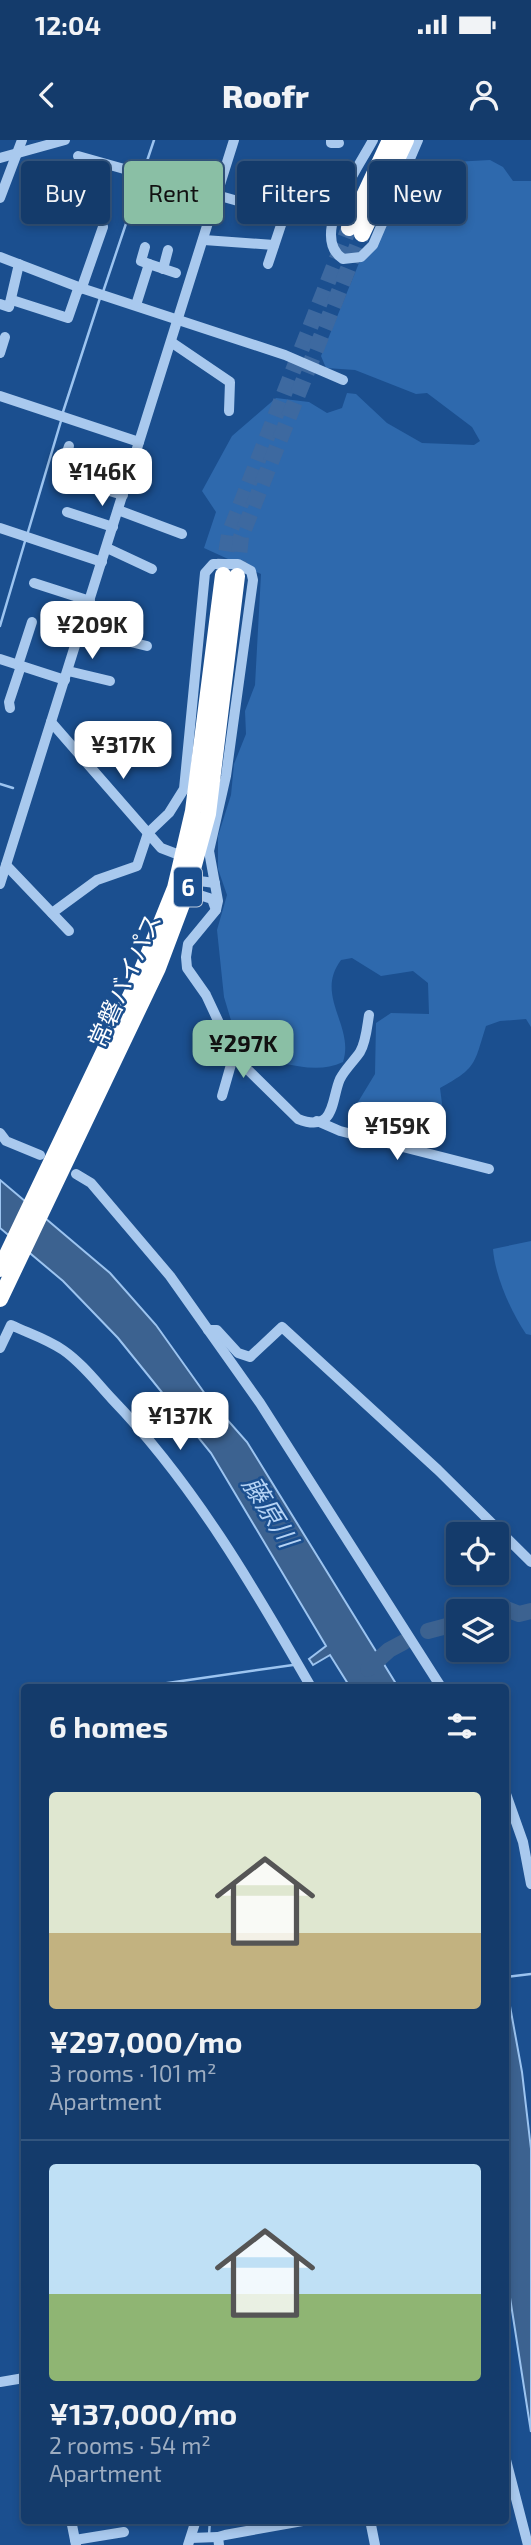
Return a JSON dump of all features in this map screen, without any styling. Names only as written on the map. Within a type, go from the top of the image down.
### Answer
[{"type":"highway","points":[[390,140],[356,231],[406,140]]},
{"type":"highway","name":"常磐バイパス","points":[[0,1269],[49,1166],[137,982],[174,888],[195,797],[230,575],[208,814],[187,891],[158,968],[49,1166],[2,1295]]},
{"type":"street","points":[[0,198],[8,156],[22,140]]},
{"type":"street","points":[[8,156],[65,140]]},
{"type":"street","points":[[223,176],[234,140]]},
{"type":"street","points":[[373,140],[330,228],[331,245],[343,259],[361,257],[373,245],[418,140]]},
{"type":"street","points":[[78,156],[124,169]]},
{"type":"street","points":[[0,884],[209,224]]},
{"type":"street","points":[[268,264],[281,224]]},
{"type":"street","points":[[12,300],[68,318],[103,227]]},
{"type":"street","points":[[204,240],[274,244]]},
{"type":"street","points":[[145,247],[141,261],[176,273]]},
{"type":"street","points":[[163,268],[168,250]]},
{"type":"street","points":[[0,257],[81,288],[285,355],[343,380]]},
{"type":"street","points":[[0,304],[9,307],[19,264]]},
{"type":"street","points":[[136,305],[149,264]]},
{"type":"street","points":[[0,353],[5,337]]},
{"type":"street","points":[[172,342],[230,382],[229,411]]},
{"type":"street","points":[[0,396],[139,442]]},
{"type":"street","points":[[69,446],[59,476],[123,495]]},
{"type":"street","points":[[118,510],[182,534]]},
{"type":"street","points":[[67,512],[113,527]]},
{"type":"street","points":[[0,528],[102,562]]},
{"type":"street","points":[[107,548],[152,569]]},
{"type":"street","points":[[52,913],[97,880],[137,866],[148,833],[169,813],[184,789],[205,573],[213,564],[243,566],[253,573],[253,580],[226,776],[209,852],[218,901],[216,910],[188,944],[186,964],[206,995],[234,1054],[298,1119],[317,1121],[340,1131],[489,1169]]},
{"type":"street","points":[[34,583],[109,612]]},
{"type":"street","points":[[10,708],[9,702],[32,622]]},
{"type":"street","points":[[81,630],[146,646]]},
{"type":"street","points":[[0,659],[66,676],[110,681]]},
{"type":"street","points":[[51,722],[161,848],[182,856]]},
{"type":"street","points":[[6,864],[69,931]]},
{"type":"street","points":[[192,872],[199,880],[215,883]]},
{"type":"street","points":[[187,891],[212,899],[216,910]]},
{"type":"street","points":[[317,1121],[334,1108],[342,1076],[364,1044],[369,1015]]},
{"type":"street","points":[[222,1096],[234,1054]]},
{"type":"street","points":[[0,1133],[6,1141],[49,1166]]},
{"type":"street","points":[[76,1174],[91,1184],[170,1276],[260,1404],[439,1684]]},
{"type":"street","points":[[0,1348],[10,1325],[49,1342],[75,1361],[142,1429],[166,1458],[226,1546],[308,1684]]},
{"type":"street","points":[[208,1330],[217,1330],[238,1353],[250,1357],[282,1327],[438,1471],[531,1562]]},
{"type":"street","points":[[509,1802],[523,1842],[531,1884]]},
{"type":"street","points":[[0,2382],[21,2378]]},
{"type":"street","points":[[509,2472],[528,2545]]},
{"type":"street","points":[[72,2524],[75,2542],[124,2532]]},
{"type":"street","points":[[195,2524],[190,2541],[219,2541],[290,2524]]},
{"type":"street","points":[[371,2524],[375,2545]]},
{"type":"shaded area","points":[[490,160],[503,167],[513,181],[531,181],[531,1027],[526,1019],[500,1021],[486,1026],[476,1057],[468,1070],[440,1088],[445,1127],[434,1137],[366,1124],[360,1115],[358,1102],[375,1074],[376,1023],[391,1013],[429,1014],[428,983],[413,971],[381,976],[352,958],[341,960],[334,973],[332,986],[344,1036],[343,1062],[320,1068],[278,1062],[252,1065],[239,1047],[224,997],[217,930],[227,895],[218,869],[218,836],[231,795],[234,764],[246,734],[245,711],[255,685],[261,574],[204,548],[216,512],[202,491],[232,436],[276,398],[309,402],[327,413],[342,408],[347,393],[356,394],[387,423],[422,443],[474,445],[480,441],[472,427],[427,393],[416,394],[355,370],[326,368],[321,356],[359,263],[373,251],[386,224],[466,224],[466,161]]},
{"type":"shaded area","points":[[531,1241],[531,1335],[526,1334],[509,1305],[500,1282],[493,1249]]},
{"type":"water","name":"藤原川","points":[[0,1180],[110,1273],[156,1325],[208,1398],[247,1442],[396,1684],[348,1684],[330,1655],[313,1665],[309,1659],[326,1646],[211,1453],[118,1338],[63,1281],[0,1228]]},
{"type":"water","points":[[509,2000],[522,2072],[531,2149],[531,2432],[509,2291]]},
{"type":"waterway","points":[[147,161],[154,140]]},
{"type":"waterway","points":[[103,292],[126,224]]},
{"type":"waterway","points":[[62,415],[100,298]]},
{"type":"waterway","points":[[28,532],[61,421]]},
{"type":"waterway","points":[[0,626],[26,538]]},
{"type":"waterway","points":[[0,784],[13,788]]},
{"type":"waterway","points":[[509,1610],[519,1614],[531,1611]]},
{"type":"waterway","points":[[428,1631],[446,1626]]},
{"type":"waterway","points":[[368,1669],[389,1650],[404,1642]]},
{"type":"waterway","points":[[161,1684],[293,1665]]},
{"type":"waterway","points":[[509,1977],[531,1974]]},
{"type":"waterway","points":[[209,2535],[210,2524]]},
{"type":"tunnel","points":[[223,575],[229,534],[349,228]]},
{"type":"tunnel","points":[[237,576],[241,537],[362,234]]}]
